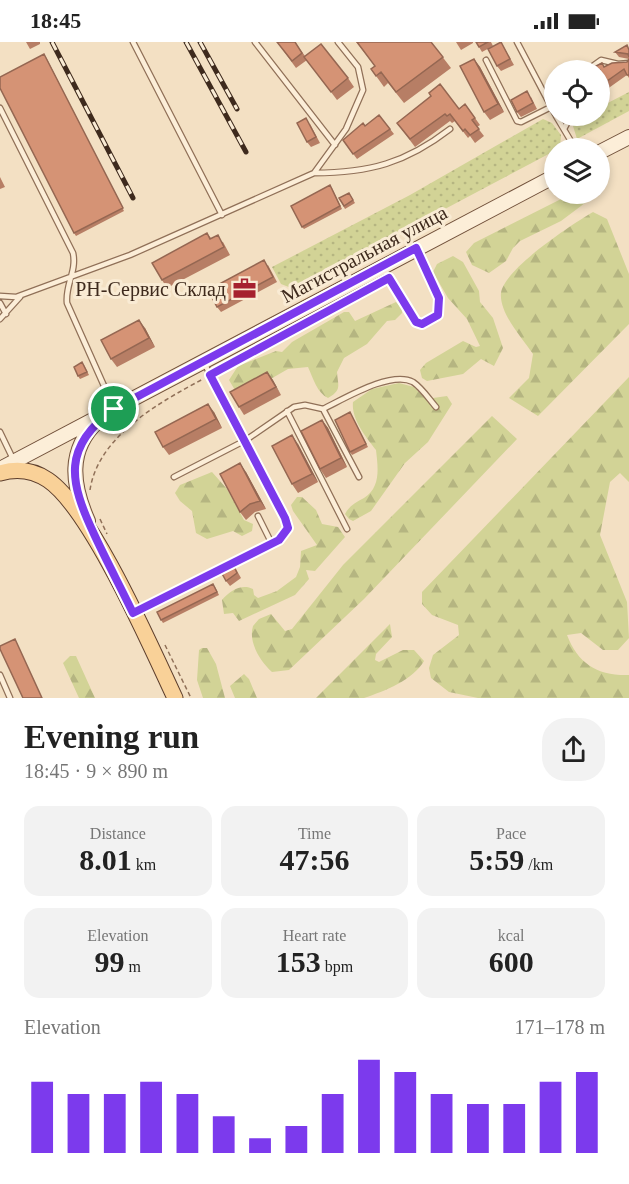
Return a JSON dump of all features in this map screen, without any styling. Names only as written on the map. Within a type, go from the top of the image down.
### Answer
[{"type":"main road","points":[[610,147],[629,137]]},
{"type":"main road","name":"Магистральная улица","points":[[0,471],[14,461],[203,361],[386,272],[416,248],[544,182]]},
{"type":"main road","points":[[114,409],[98,421],[78,450],[74,472],[76,492],[106,544],[133,613],[175,698]]},
{"type":"main road","points":[[0,471],[30,472],[54,485],[106,544]]},
{"type":"lane","points":[[133,42],[222,215]]},
{"type":"lane","points":[[255,42],[335,145]]},
{"type":"lane","points":[[314,173],[350,121],[363,90],[358,68],[338,42]]},
{"type":"lane","points":[[517,42],[544,94]]},
{"type":"lane","points":[[486,60],[517,121],[521,123],[544,111]]},
{"type":"lane","points":[[610,62],[629,63]]},
{"type":"lane","points":[[0,108],[73,253],[74,266],[67,291],[68,303],[114,409]]},
{"type":"lane","points":[[562,126],[569,138]]},
{"type":"lane","points":[[0,296],[10,298],[22,295],[130,255],[314,173],[363,171],[422,150],[450,129]]},
{"type":"lane","points":[[386,272],[416,322],[422,324],[438,315],[439,298],[416,248]]},
{"type":"lane","points":[[0,319],[22,295]]},
{"type":"lane","points":[[0,303],[6,314]]},
{"type":"lane","points":[[133,613],[272,544],[284,536],[288,525],[246,440],[203,361]]},
{"type":"lane","points":[[174,477],[246,440],[287,411],[300,405],[323,409],[376,384],[400,380],[413,383],[436,407]]},
{"type":"lane","points":[[323,409],[359,477]]},
{"type":"lane","points":[[287,411],[347,529]]},
{"type":"lane","points":[[0,432],[14,461]]},
{"type":"lane","points":[[258,516],[272,544]]},
{"type":"lane","points":[[0,675],[10,698]]},
{"type":"path","points":[[91,497],[91,484],[98,467],[129,426],[161,401],[210,375],[386,272]]},
{"type":"path","points":[[100,519],[106,544]]},
{"type":"path","points":[[163,642],[191,698]]},
{"type":"green space","points":[[629,92],[629,111],[610,121],[610,102]]},
{"type":"green space","points":[[543,119],[544,126],[554,126],[561,135],[561,138],[544,138],[544,156],[294,289],[281,284],[272,267],[410,195]]},
{"type":"green space","points":[[573,126],[601,126],[579,138],[577,138]]},
{"type":"green space","points":[[551,204],[584,204],[561,221],[520,241],[506,261],[489,273],[472,265],[466,252],[474,243]]},
{"type":"green space","points":[[593,212],[607,219],[629,274],[629,324],[538,416],[509,398],[529,378],[533,354],[507,317],[501,301],[501,293],[505,283],[526,260],[555,237]]},
{"type":"green space","points":[[453,256],[463,262],[479,291],[480,302],[493,318],[503,348],[494,366],[481,359],[463,374],[427,381],[422,378],[420,370],[426,363],[463,341],[476,347],[480,346],[467,319],[448,298],[433,272],[437,264]]},
{"type":"green space","points":[[396,302],[402,309],[402,313],[395,320],[387,321],[367,344],[344,358],[337,372],[337,390],[328,398],[318,389],[308,367],[288,369],[239,397],[229,380],[238,366],[276,351],[282,352],[292,342],[344,312],[349,312],[355,321]]},
{"type":"green space","points":[[629,377],[629,482],[620,473],[610,482],[600,535],[627,602],[629,638],[618,650],[603,650],[581,633],[567,635],[577,654],[590,666],[608,673],[629,675],[629,698],[478,698],[449,692],[431,678],[429,668],[433,655],[459,635],[458,625],[432,615],[422,604],[422,592]]},
{"type":"green space","points":[[399,383],[414,387],[426,399],[447,396],[452,404],[428,442],[405,463],[371,511],[353,521],[345,514],[351,506],[369,494],[376,483],[378,470],[376,450],[354,415],[353,402],[372,389]]},
{"type":"green space","points":[[492,416],[517,439],[364,599],[289,670],[272,672],[259,657],[252,638],[253,626],[259,619],[271,614],[285,631],[292,629],[343,565]]},
{"type":"green space","points":[[212,472],[227,489],[244,520],[253,524],[252,531],[242,536],[233,531],[207,539],[196,533],[192,511],[180,501],[175,493],[180,485]]},
{"type":"green space","points":[[297,497],[302,497],[316,510],[322,524],[338,527],[345,537],[315,571],[306,570],[309,579],[295,595],[239,621],[233,613],[224,614],[222,600],[228,594],[240,587],[253,589],[254,595],[258,598],[277,591],[296,577],[300,567],[301,551],[317,545],[293,511],[291,505]]},
{"type":"green space","points":[[390,624],[392,637],[376,654],[375,660],[379,662],[403,650],[414,650],[424,661],[413,674],[398,684],[364,698],[316,698]]},
{"type":"green space","points":[[207,648],[216,664],[225,698],[203,698],[197,680],[199,650]]},
{"type":"green space","points":[[70,656],[76,656],[95,698],[79,698],[63,663]]},
{"type":"green space","points":[[244,674],[249,679],[257,698],[235,698],[230,686]]},
{"type":"building","points":[[277,42],[295,42],[302,53],[292,61]]},
{"type":"building","points":[[357,42],[431,42],[443,57],[396,92],[381,72],[376,76],[371,69],[375,66]]},
{"type":"building","points":[[476,42],[488,42],[479,47]]},
{"type":"building","points":[[501,42],[510,59],[497,66],[488,49]]},
{"type":"building","points":[[321,44],[348,78],[331,92],[304,57]]},
{"type":"building","points":[[627,45],[629,57],[628,54],[615,52]]},
{"type":"building","points":[[44,54],[123,208],[74,233],[0,88],[0,77]]},
{"type":"building","points":[[474,59],[498,104],[484,112],[460,66]]},
{"type":"building","points":[[629,59],[629,75],[624,69],[610,79],[610,64],[627,62]]},
{"type":"building","points":[[440,84],[459,109],[465,104],[475,118],[472,120],[479,129],[470,135],[465,129],[463,131],[450,114],[447,116],[445,114],[410,139],[397,123],[431,96],[429,93]]},
{"type":"building","points":[[527,91],[533,103],[517,112],[511,100]]},
{"type":"building","points":[[379,115],[390,129],[353,154],[343,140],[363,123],[365,126]]},
{"type":"building","points":[[306,118],[316,137],[307,142],[297,123]]},
{"type":"building","points":[[330,185],[340,206],[302,227],[291,206]]},
{"type":"building","points":[[349,193],[353,200],[344,206],[339,198]]},
{"type":"building","points":[[207,233],[210,239],[218,235],[224,247],[162,280],[152,263]]},
{"type":"building","name":"РН-Сервис Cклад","points":[[264,260],[273,277],[217,307],[208,290]]},
{"type":"building","points":[[139,320],[149,338],[111,359],[101,340]]},
{"type":"building","points":[[82,362],[87,372],[78,376],[74,367]]},
{"type":"building","points":[[267,372],[276,387],[239,407],[230,392]]},
{"type":"building","points":[[208,404],[216,419],[163,447],[155,432]]},
{"type":"building","points":[[350,412],[366,444],[350,452],[335,420]]},
{"type":"building","points":[[322,420],[341,458],[320,469],[301,431]]},
{"type":"building","points":[[292,435],[312,474],[292,484],[272,446]]},
{"type":"building","points":[[240,463],[260,501],[250,504],[240,512],[220,474]]},
{"type":"building","points":[[232,562],[237,573],[226,581],[219,568]]},
{"type":"building","points":[[213,584],[217,592],[161,620],[157,612]]},
{"type":"building","points":[[15,639],[42,698],[23,698],[0,649],[0,646]]},
{"type":"railway","points":[[52,42],[133,198]]},
{"type":"railway","points":[[186,42],[246,152]]},
{"type":"railway","points":[[200,42],[237,109]]},
{"type":"place","name":"РН-Сервис Cклад","points":[[244,289]]},
{"type":"route","points":[[416,248],[439,298],[441,308],[438,315],[422,324],[416,322],[389,278],[210,375],[278,502],[288,525],[287,532],[279,540],[133,613],[82,509],[74,480],[78,450],[90,428],[114,409],[416,248]]}]
